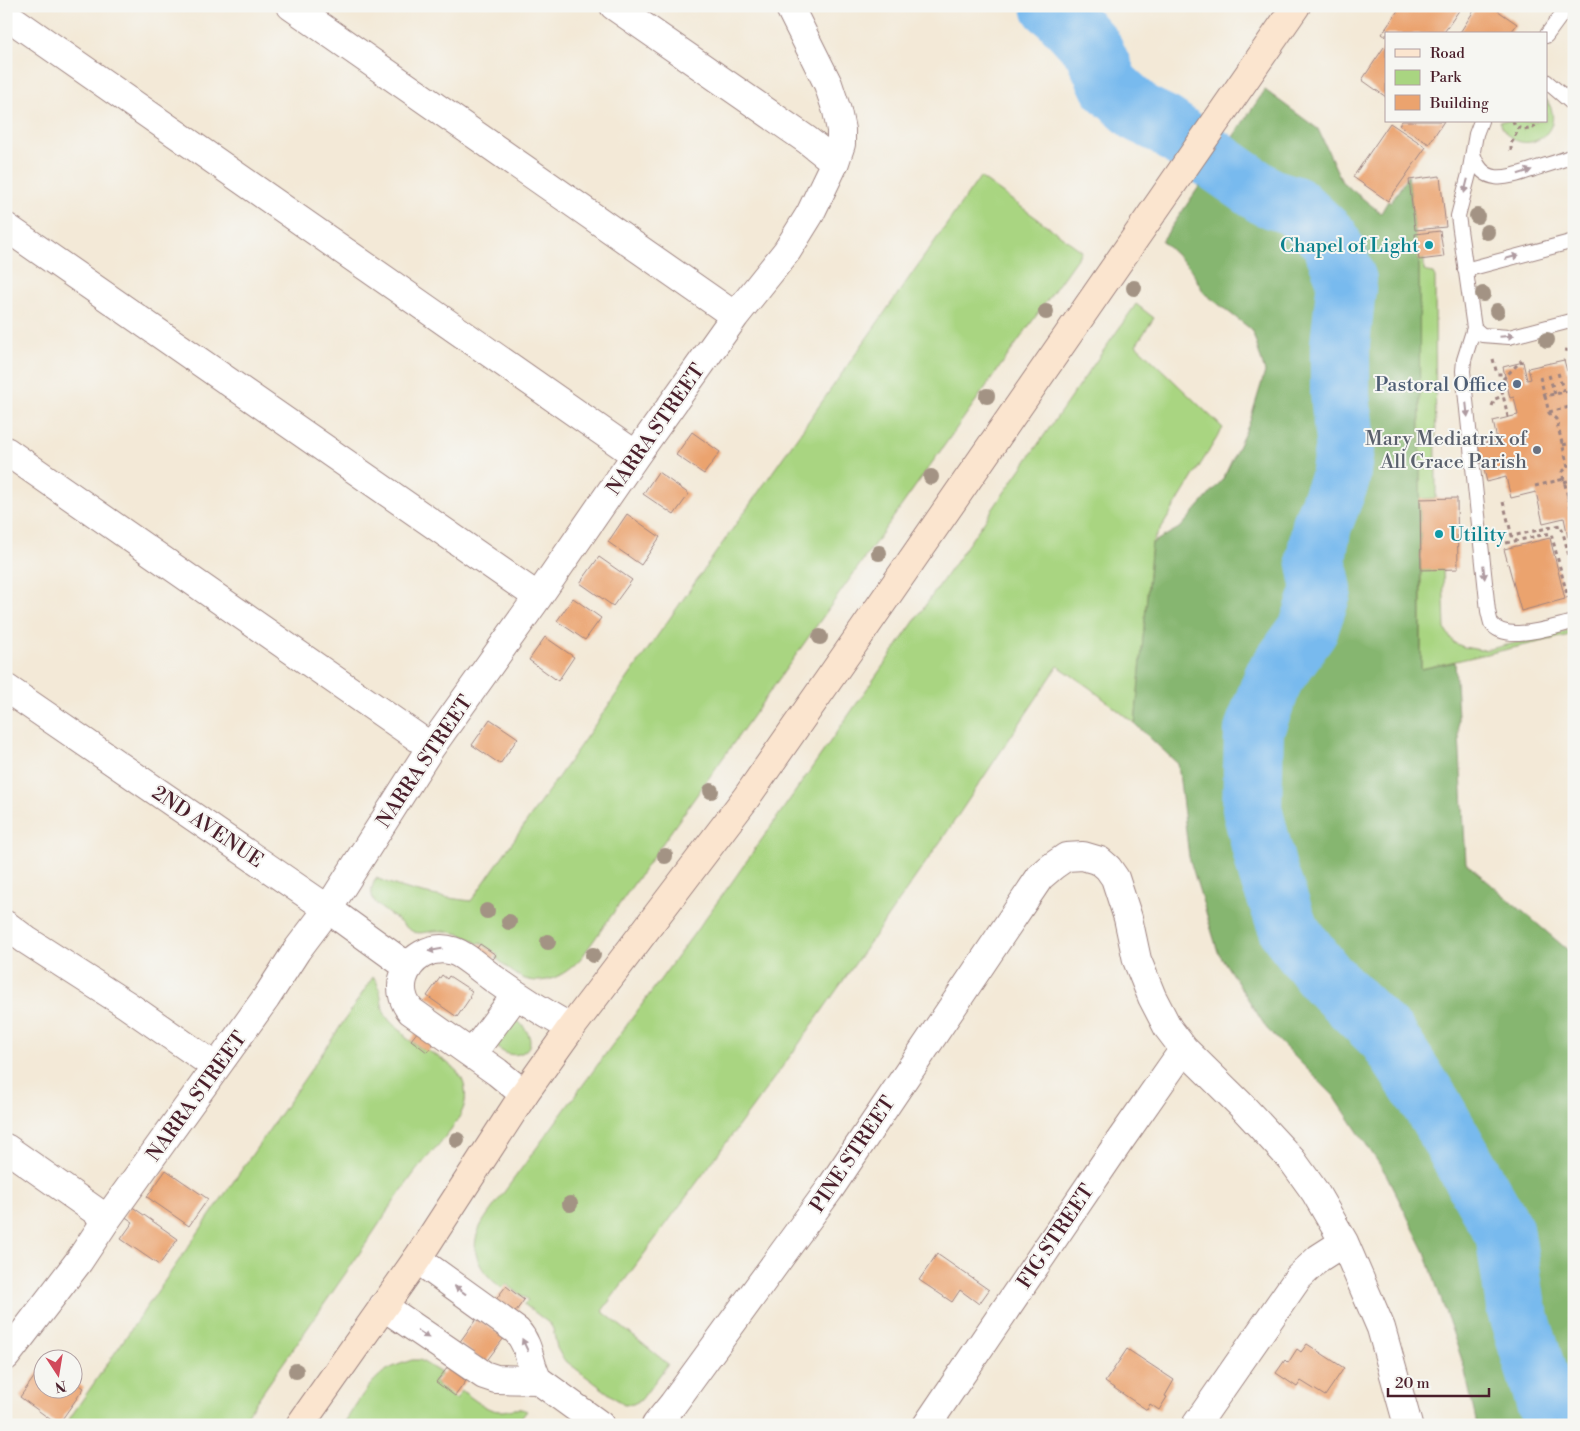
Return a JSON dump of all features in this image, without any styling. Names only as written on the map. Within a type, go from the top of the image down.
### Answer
[{"type":"street","points":[[291,6],[735,316]]},
{"type":"street","points":[[614,6],[807,140],[835,162]]},
{"type":"street","name":"NARRA STREET","points":[[6,1356],[79,1261],[266,998],[297,950],[328,909],[432,747],[636,455],[735,316],[787,250],[810,214],[835,162],[841,144],[841,130],[828,84],[789,6]]},
{"type":"street","points":[[300,1425],[417,1259],[524,1094],[571,1028],[746,798],[1250,75],[1296,6]]},
{"type":"street","points":[[6,15],[636,455]]},
{"type":"street","points":[[6,227],[538,597]]},
{"type":"street","points":[[6,451],[432,747]]},
{"type":"street","name":"2ND AVENUE","points":[[6,688],[328,909],[408,967]]},
{"type":"street","name":"PINE STREET","points":[[656,1425],[829,1190],[1040,877],[1066,857],[1083,856],[1100,861],[1115,878],[1128,918],[1137,960],[1152,997],[1168,1028],[1184,1049],[1240,1104],[1292,1160],[1344,1242],[1381,1328],[1408,1425]]},
{"type":"street","points":[[6,925],[127,1005],[216,1067]]},
{"type":"street","points":[[524,1094],[497,1072],[411,1011],[406,1005],[401,985],[408,967],[426,952],[436,948],[456,952],[516,995],[571,1028]]},
{"type":"street","points":[[472,1054],[516,995]]},
{"type":"street","name":"FIG STREET","points":[[927,1425],[1184,1049]]},
{"type":"street","points":[[6,1148],[107,1220]]},
{"type":"street","points":[[1196,1425],[1298,1278],[1319,1258],[1344,1242]]},
{"type":"street","points":[[417,1259],[517,1331],[524,1340],[538,1380],[600,1425]]},
{"type":"street","points":[[383,1306],[484,1375],[496,1380],[538,1380]]},
{"type":"lane","points":[[1548,33],[1568,6]]},
{"type":"lane","points":[[1548,83],[1574,106]]},
{"type":"lane","points":[[1481,122],[1476,134],[1458,216],[1474,328],[1464,360],[1463,371],[1488,611],[1491,623],[1500,630],[1515,634],[1574,622]]},
{"type":"lane","points":[[1473,153],[1476,163],[1482,171],[1490,176],[1499,178],[1574,156]]},
{"type":"lane","points":[[1465,270],[1574,242]]},
{"type":"lane","points":[[1474,328],[1482,334],[1509,337],[1574,320]]},
{"type":"path","points":[[1513,122],[1515,126],[1524,130],[1533,128],[1538,122]]},
{"type":"path","points":[[1513,139],[1519,128]]},
{"type":"path","points":[[1557,352],[1566,349],[1574,351]]},
{"type":"path","points":[[1508,417],[1500,382],[1521,360],[1530,358]]},
{"type":"path","points":[[1558,372],[1564,392]]},
{"type":"path","points":[[1549,375],[1555,394]]},
{"type":"path","points":[[1540,377],[1549,412],[1556,419],[1568,467],[1562,472],[1573,516]]},
{"type":"path","points":[[1545,396],[1574,390]]},
{"type":"path","points":[[1492,408],[1495,398],[1503,396]]},
{"type":"path","points":[[1549,412],[1574,406]]},
{"type":"path","points":[[1562,444],[1574,442]]},
{"type":"path","points":[[1535,486],[1564,480],[1574,480]]},
{"type":"path","points":[[1568,498],[1574,496]]},
{"type":"path","points":[[1503,499],[1512,536],[1561,525],[1574,575]]},
{"type":"path","points":[[1482,548],[1551,532],[1568,594]]},
{"type":"green space","points":[[1265,90],[1318,129],[1342,182],[1381,213],[1388,201],[1391,203],[1408,175],[1419,260],[1421,669],[1455,662],[1466,863],[1569,951],[1574,963],[1574,1425],[1477,1425],[1463,1363],[1425,1252],[1386,1174],[1334,1096],[1267,1029],[1218,952],[1189,857],[1178,764],[1135,724],[1152,543],[1181,527],[1223,479],[1249,424],[1265,372],[1252,330],[1204,293],[1190,268],[1162,241]]},
{"type":"green space","points":[[1548,103],[1552,112],[1552,124],[1547,133],[1538,140],[1528,142],[1517,141],[1507,134],[1501,122],[1548,122]]},
{"type":"green space","points":[[980,177],[1082,251],[582,957],[557,977],[533,981],[525,979],[510,970],[496,958],[498,955],[480,942],[478,944],[463,935],[452,932],[434,931],[421,933],[406,928],[375,902],[372,892],[376,878],[422,893],[471,901]]},
{"type":"green space","points":[[1424,259],[1424,270],[1433,273],[1435,277],[1436,498],[1420,499],[1419,260]]},
{"type":"green space","points":[[1136,304],[1154,318],[1136,345],[1223,428],[1152,543],[1135,724],[1090,688],[1058,666],[945,835],[794,1051],[602,1311],[668,1364],[641,1400],[633,1404],[624,1405],[563,1359],[557,1348],[553,1329],[550,1324],[524,1304],[528,1300],[506,1284],[502,1288],[485,1272],[477,1258],[476,1251],[475,1243],[479,1229],[488,1214],[732,882]]},
{"type":"green space","points":[[1421,570],[1443,570],[1445,629],[1454,643],[1480,650],[1574,629],[1574,634],[1421,669]]},
{"type":"green space","points":[[373,977],[379,989],[384,1012],[390,1021],[404,1033],[405,1037],[441,1059],[460,1075],[464,1083],[465,1102],[458,1119],[392,1204],[240,1425],[65,1425],[332,1039]]},
{"type":"green space","points":[[513,1020],[519,1022],[524,1027],[529,1038],[529,1045],[520,1054],[512,1055],[504,1053],[497,1047],[492,1038]]},
{"type":"green space","points":[[412,1360],[420,1360],[441,1373],[434,1382],[456,1399],[462,1391],[490,1409],[527,1411],[516,1425],[343,1425],[365,1392],[380,1375],[391,1368]]},
{"type":"building","points":[[1401,6],[1462,6],[1444,32],[1385,32],[1385,36],[1382,34]]},
{"type":"building","points":[[1477,6],[1491,6],[1517,24],[1511,32],[1460,32]]},
{"type":"building","points":[[1384,47],[1385,48],[1385,96],[1362,80]]},
{"type":"building","points":[[1401,122],[1443,122],[1429,144],[1399,125]]},
{"type":"building","points":[[1390,123],[1426,147],[1388,201],[1353,177]]},
{"type":"building","points":[[1440,176],[1446,227],[1415,230],[1409,180]]},
{"type":"building","name":"Chapel of Light","points":[[1440,231],[1444,257],[1419,260],[1415,234]]},
{"type":"building","name":"Mary Mediatrix of All Grace Parish","points":[[1564,360],[1567,371],[1574,369],[1574,535],[1568,537],[1564,518],[1543,523],[1536,492],[1511,498],[1506,477],[1487,482],[1478,445],[1497,440],[1493,421],[1518,415],[1514,397],[1510,398],[1503,367],[1523,362],[1527,380],[1531,379],[1528,368]]},
{"type":"building","points":[[692,432],[720,452],[704,474],[676,455]]},
{"type":"building","points":[[658,472],[689,494],[674,515],[643,494]]},
{"type":"building","name":"Utility","points":[[1457,498],[1458,569],[1421,570],[1420,499]]},
{"type":"building","points":[[627,514],[660,537],[641,565],[608,542]]},
{"type":"building","points":[[1550,538],[1565,599],[1521,611],[1504,549]]},
{"type":"building","points":[[599,557],[632,580],[613,606],[580,583]]},
{"type":"building","points":[[573,598],[601,618],[585,640],[557,621]]},
{"type":"building","points":[[545,637],[574,657],[558,681],[529,660]]},
{"type":"building","points":[[490,719],[518,738],[500,764],[472,745]]},
{"type":"building","points":[[480,944],[496,955],[489,965],[473,954]]},
{"type":"building","points":[[442,975],[447,979],[449,976],[472,991],[470,998],[457,1017],[427,996]]},
{"type":"building","points":[[418,1031],[434,1043],[427,1052],[411,1040]]},
{"type":"building","points":[[166,1170],[208,1199],[189,1226],[147,1197]]},
{"type":"building","points":[[131,1206],[178,1239],[159,1265],[121,1239],[133,1222],[124,1216]]},
{"type":"building","points":[[937,1254],[989,1290],[979,1304],[960,1290],[952,1302],[919,1280]]},
{"type":"building","points":[[506,1286],[524,1300],[513,1315],[494,1302]]},
{"type":"building","points":[[477,1318],[504,1338],[485,1363],[459,1343]]},
{"type":"building","points":[[1307,1344],[1344,1368],[1325,1396],[1301,1381],[1297,1387],[1276,1373],[1285,1360],[1288,1363],[1297,1349],[1301,1352]]},
{"type":"building","points":[[1127,1349],[1174,1380],[1159,1410],[1150,1404],[1147,1410],[1105,1382]]},
{"type":"building","points":[[448,1367],[466,1381],[455,1396],[436,1382]]},
{"type":"building","points":[[32,1380],[32,1398],[77,1398],[58,1425],[20,1397]]},
{"type":"waterway","points":[[1051,6],[1059,12],[1093,49],[1110,86],[1141,114],[1164,125],[1267,197],[1295,206],[1330,239],[1347,280],[1340,344],[1340,394],[1345,442],[1340,479],[1322,525],[1316,558],[1322,590],[1308,630],[1274,677],[1254,730],[1252,809],[1268,873],[1290,932],[1326,978],[1388,1038],[1432,1105],[1505,1234],[1516,1307],[1553,1425]]},
{"type":"place","name":"Chapel of Light","points":[[1429,245]]},
{"type":"place","name":"Pastoral Office","points":[[1517,384]]},
{"type":"place","name":"Mary Mediatrix of All Grace Parish","points":[[1537,450]]},
{"type":"place","name":"Utility","points":[[1439,534]]}]
